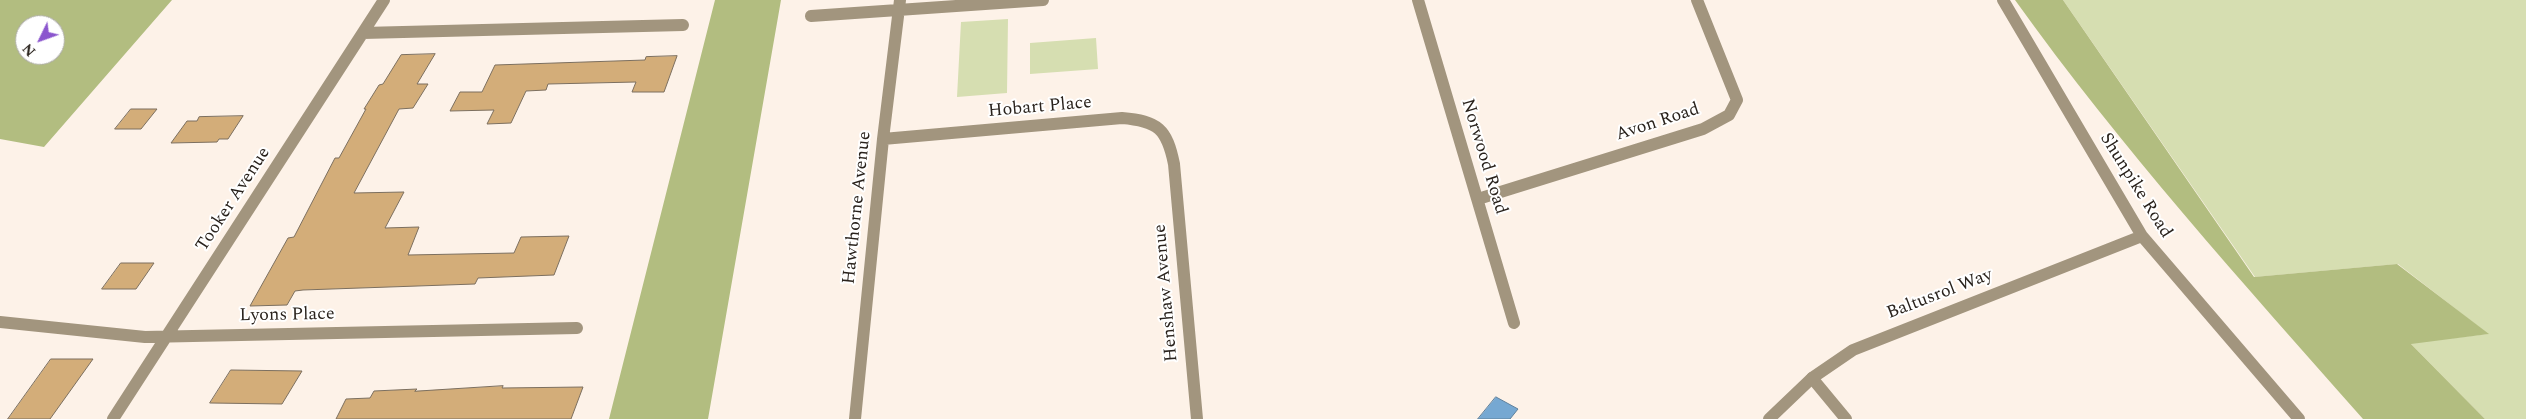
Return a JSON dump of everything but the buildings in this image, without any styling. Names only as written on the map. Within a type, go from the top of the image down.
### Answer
[{"type":"street","name":"Tooker Avenue","points":[[113,419],[384,0]]},
{"type":"street","points":[[811,16],[899,4],[1043,0]]},
{"type":"street","name":"Norwood Road","points":[[1418,0],[1514,324]]},
{"type":"street","name":"Avon Road","points":[[1478,198],[1703,129],[1730,115],[1737,100],[1697,0]]},
{"type":"street","name":"Shunpike Road","points":[[2003,0],[2142,236],[2299,419]]},
{"type":"street","name":"Hawthorne Avenue","points":[[855,419],[882,139],[899,4]]},
{"type":"street","points":[[363,33],[683,26]]},
{"type":"street","name":"Hobart Place","points":[[882,139],[1122,118],[1140,119],[1160,126],[1168,137],[1174,164]]},
{"type":"street","name":"Henshaw Avenue","points":[[1174,164],[1197,419]]},
{"type":"street","name":"Baltusrol Way","points":[[1769,419],[1812,378],[1853,350],[2142,236]]},
{"type":"street","name":"Lyons Place","points":[[0,322],[145,337],[576,328]]},
{"type":"street","points":[[1812,378],[1846,419]]},
{"type":"green space","points":[[0,0],[172,0],[44,147],[0,139]]},
{"type":"green space","points":[[715,0],[781,0],[708,419],[609,419]]},
{"type":"green space","points":[[2015,0],[2063,0],[2254,277],[2397,264],[2489,334],[2411,344],[2485,419],[2363,419],[2228,266],[2140,162],[2055,55]]},
{"type":"green space","points":[[2063,0],[2526,0],[2526,419],[2485,419],[2410,343],[2488,334],[2398,264],[2255,277]]},
{"type":"green space","points":[[1008,19],[1007,93],[957,97],[961,22]]},
{"type":"green space","points":[[1096,38],[1098,69],[1030,74],[1030,43]]},
{"type":"water","points":[[1496,397],[1518,409],[1510,419],[1478,419]]}]
